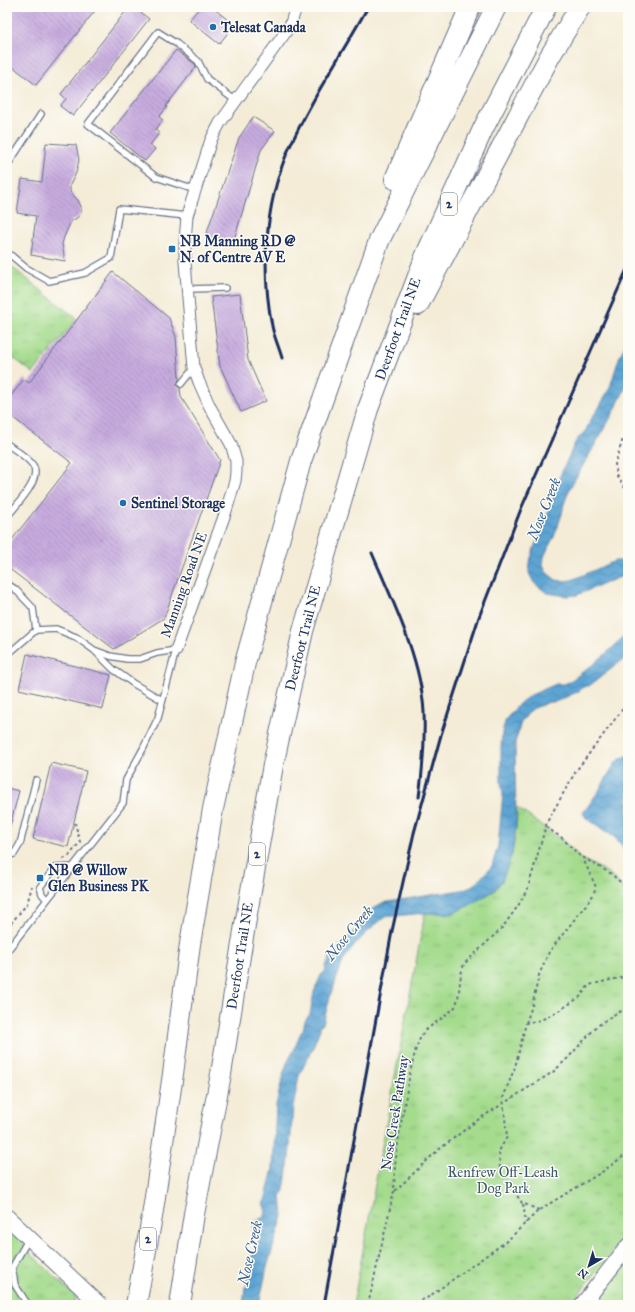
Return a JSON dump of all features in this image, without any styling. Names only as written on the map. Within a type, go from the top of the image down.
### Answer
[{"type":"highway","points":[[380,241],[385,203],[470,7]]},
{"type":"highway","name":"2","points":[[136,1305],[152,1217],[194,921],[213,809],[245,663],[301,461],[380,241],[496,7]]},
{"type":"highway","name":"Deerfoot Trail NE","points":[[180,1305],[194,1214],[221,1074],[245,924],[273,765],[304,631],[368,410],[426,255],[483,129],[546,7]]},
{"type":"highway","points":[[368,410],[418,306],[550,56],[580,7]]},
{"type":"street","name":"Manning Road NE","points":[[176,650],[226,511],[235,481],[236,472],[236,461],[231,444],[210,407],[194,368],[184,242],[187,216],[211,140],[220,123],[285,33],[291,22],[296,7]]},
{"type":"street","points":[[7,1217],[100,1305]]},
{"type":"street","points":[[582,1305],[628,1246]]},
{"type":"lane","points":[[195,190],[156,177],[88,124],[158,32],[177,44],[198,61],[207,79],[236,101]]},
{"type":"lane","points":[[7,166],[41,114]]},
{"type":"lane","points":[[7,252],[26,268],[49,281],[85,273],[111,258],[119,209],[187,216]]},
{"type":"lane","points":[[187,289],[225,288]]},
{"type":"lane","points":[[181,384],[194,368]]},
{"type":"lane","points":[[7,444],[32,464],[36,472],[33,483],[7,517]]},
{"type":"lane","points":[[7,584],[15,589],[33,608],[36,630],[7,655]]},
{"type":"lane","name":"Manning Road NE","points":[[36,630],[56,629],[76,637],[94,650],[113,669],[134,684],[162,700]]},
{"type":"lane","name":"Manning Road NE","points":[[94,650],[110,656],[127,659],[140,659],[157,653],[176,650]]},
{"type":"lane","points":[[7,951],[123,803],[126,780],[158,718],[176,650]]},
{"type":"lane","points":[[7,855],[14,854],[20,844],[36,780]]},
{"type":"lane","points":[[48,900],[42,894],[40,887],[55,868],[72,868]]},
{"type":"lane","points":[[28,1305],[15,1285],[12,1268],[29,1238]]},
{"type":"path","points":[[628,424],[615,464],[617,476],[628,493]]},
{"type":"path","name":"Nose Creek Pathway","points":[[368,1305],[394,1191],[395,1165],[399,1135],[410,1073],[416,1048],[421,1036],[427,1029],[455,1007],[458,999],[461,974],[464,964],[502,928],[518,906],[528,888],[547,822],[576,771],[628,702]]},
{"type":"path","points":[[546,827],[562,838],[579,855],[610,872],[628,889]]},
{"type":"path","points":[[526,1223],[522,1203],[500,1170],[500,1151],[507,1137],[502,1103],[515,1068],[539,975],[549,952],[592,897],[596,887],[585,863],[585,859]]},
{"type":"path","points":[[526,1023],[541,1020],[560,1010],[580,997],[589,985],[628,976]]},
{"type":"path","points":[[394,1191],[437,1151],[478,1119],[553,1072],[596,1027],[613,1015],[628,1008]]},
{"type":"path","points":[[410,1305],[427,1298],[452,1281],[480,1259],[508,1240],[539,1210],[602,1172],[628,1153]]},
{"type":"path","points":[[522,1203],[539,1210]]},
{"type":"green space","points":[[7,263],[77,319],[33,373],[7,353]]},
{"type":"green space","name":"Renfrew Off-Leash Dog Park","points":[[516,807],[562,840],[582,859],[610,874],[628,892],[628,1232],[570,1305],[353,1305],[425,913],[454,913],[494,891],[512,854],[517,819]]},
{"type":"green space","points":[[7,1217],[29,1238],[24,1247],[75,1296],[76,1305],[7,1305]]},
{"type":"green space","points":[[628,1261],[628,1305],[593,1305]]},
{"type":"water","points":[[628,340],[628,382],[615,410],[570,488],[554,537],[544,557],[543,565],[546,572],[556,580],[562,581],[572,580],[615,561],[628,561],[628,578],[620,577],[577,595],[567,596],[547,593],[534,583],[529,573],[530,561],[535,545],[544,526],[559,478],[576,441],[586,430],[610,387],[620,355]]},
{"type":"water","points":[[628,629],[628,656],[589,686],[585,686],[579,691],[555,702],[549,702],[532,709],[521,722],[515,743],[516,828],[512,854],[502,881],[494,891],[454,913],[425,913],[385,917],[370,929],[351,949],[343,961],[330,997],[323,1024],[320,1025],[320,1029],[313,1047],[299,1076],[293,1107],[289,1160],[284,1190],[281,1196],[283,1216],[267,1267],[259,1305],[243,1305],[245,1287],[247,1285],[247,1278],[252,1259],[251,1256],[255,1254],[256,1247],[260,1240],[260,1234],[254,1232],[253,1224],[264,1217],[266,1212],[264,1205],[273,1169],[276,1105],[283,1075],[287,1063],[303,1030],[305,1021],[310,1014],[314,992],[321,975],[325,972],[328,962],[334,952],[354,931],[369,912],[382,903],[467,889],[477,882],[492,866],[498,846],[503,794],[501,781],[501,748],[502,733],[506,719],[519,704],[529,696],[556,684],[564,684],[569,682],[595,663],[620,641]]},
{"type":"water","points":[[628,756],[628,854],[614,837],[586,818],[583,813],[616,762]]},
{"type":"building","points":[[7,7],[98,7],[36,85],[7,62]]},
{"type":"building","points":[[129,7],[134,7],[149,19],[73,116],[60,106],[66,99],[61,94]]},
{"type":"building","name":"Telesat Canada","points":[[200,7],[212,7],[228,20],[224,24],[231,29],[219,44],[189,20]]},
{"type":"building","points":[[176,50],[195,64],[196,67],[159,117],[163,120],[155,130],[159,133],[150,145],[155,149],[145,161],[110,133]]},
{"type":"building","points":[[253,117],[275,131],[261,150],[233,243],[206,235],[239,138]]},
{"type":"building","points":[[46,143],[76,145],[79,160],[76,173],[70,185],[70,192],[78,200],[81,207],[81,213],[77,218],[71,221],[64,237],[62,244],[65,261],[31,255],[36,216],[17,213],[22,179],[42,182]]},
{"type":"building","name":"Sentinel Storage","points":[[113,272],[169,318],[176,337],[179,379],[177,384],[180,388],[181,397],[220,460],[164,618],[114,649],[7,567],[7,546],[72,463],[7,413],[7,401],[24,379],[29,383]]},
{"type":"building","points":[[240,294],[248,360],[266,401],[241,412],[220,366],[211,297]]},
{"type":"building","points":[[27,654],[111,675],[103,709],[19,689]]},
{"type":"building","points":[[51,763],[86,771],[68,847],[33,839]]},
{"type":"building","points":[[7,788],[19,791],[10,826],[7,826]]},
{"type":"railway","points":[[282,358],[272,326],[267,282],[267,238],[274,194],[287,153],[296,134],[315,97],[368,7]]},
{"type":"railway","points":[[324,1305],[392,931],[414,833],[441,735],[479,617],[521,509],[628,267]]},
{"type":"railway","points":[[372,553],[405,631],[418,671],[424,712],[423,765],[419,797]]},
{"type":"place","name":"Telesat Canada","points":[[213,27]]},
{"type":"place","name":"NB Manning RD @ N. of Centre AV E","points":[[172,249]]},
{"type":"place","name":"Sentinel Storage","points":[[123,503]]},
{"type":"place","name":"NB @ Willow Glen Business PK","points":[[40,878]]},
{"type":"water label","name":"Nose Creek","points":[[544,509]]},
{"type":"water label","name":"Nose Creek","points":[[349,933]]},
{"type":"water label","name":"Nose Creek","points":[[250,1253]]}]
